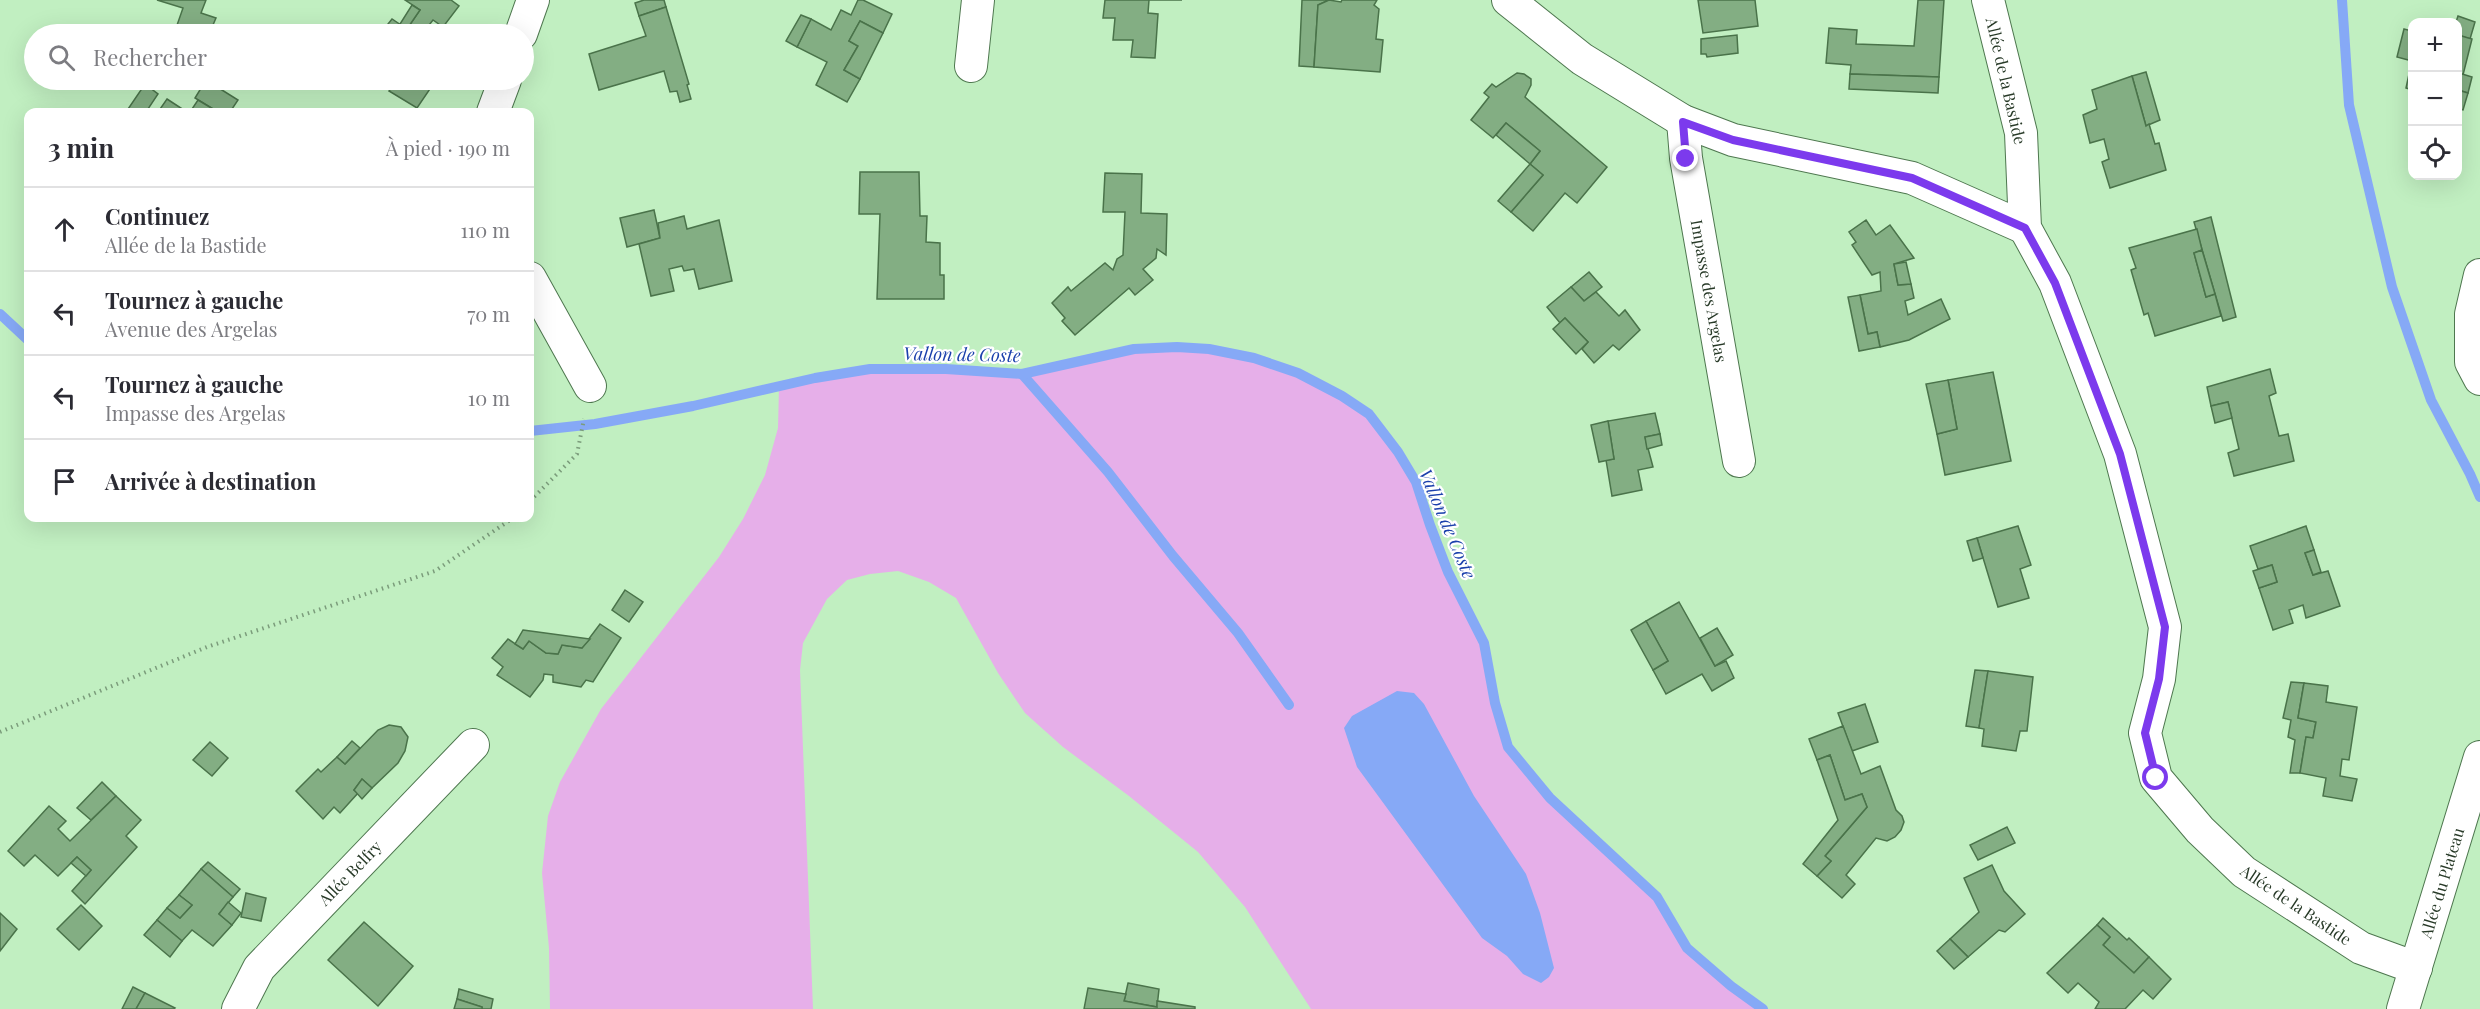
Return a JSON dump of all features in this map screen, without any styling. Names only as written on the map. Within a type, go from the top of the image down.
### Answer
[{"type":"street","points":[[525,24],[534,0]]},
{"type":"street","points":[[971,66],[978,0]]},
{"type":"street","points":[[1508,0],[1582,59],[1683,122],[1733,140],[1912,178],[2025,228]]},
{"type":"street","name":"Allée de la Bastide","points":[[1988,0],[2021,134],[2025,228],[2055,283],[2120,454],[2165,627],[2159,679],[2145,733],[2156,778],[2200,830],[2244,872],[2361,948],[2416,968]]},
{"type":"street","points":[[494,108],[501,90]]},
{"type":"street","name":"Impasse des Argelas","points":[[1683,122],[1686,159],[1739,461]]},
{"type":"street","points":[[2480,275],[2471,314],[2470,353],[2470,362],[2480,380]]},
{"type":"street","points":[[534,285],[590,386]]},
{"type":"street","name":"Allée Belfry","points":[[238,1009],[260,968],[473,745]]},
{"type":"street","name":"Allée du Plateau","points":[[2403,1009],[2480,757]]},
{"type":"path","points":[[534,497],[577,454],[590,386]]},
{"type":"path","points":[[0,732],[207,647],[435,570],[507,522]]},
{"type":"shaded area","points":[[1177,347],[1209,349],[1254,358],[1298,373],[1342,396],[1369,414],[1398,452],[1416,482],[1448,572],[1484,643],[1495,703],[1508,747],[1550,798],[1657,897],[1687,948],[1731,986],[1763,1009],[1311,1009],[1245,907],[1198,852],[1129,796],[1063,747],[1025,713],[998,673],[956,598],[929,582],[898,571],[870,574],[847,580],[827,599],[803,643],[800,670],[813,1009],[550,1009],[549,948],[542,873],[548,816],[560,782],[601,709],[719,557],[743,519],[765,475],[778,428],[779,388],[815,378],[870,369],[946,369],[1022,374],[1134,349]]},
{"type":"water","points":[[1397,691],[1414,693],[1424,704],[1474,796],[1526,874],[1540,913],[1554,968],[1549,977],[1541,983],[1523,974],[1507,956],[1482,938],[1357,767],[1344,728],[1352,716]]},
{"type":"building","points":[[157,0],[206,0],[201,13],[216,18],[213,24],[177,24],[183,8]]},
{"type":"building","points":[[405,0],[451,0],[459,6],[445,24],[439,24],[433,20],[430,24],[410,24],[420,10]]},
{"type":"building","points":[[644,0],[664,0],[666,7],[639,16],[635,3]]},
{"type":"building","points":[[858,0],[863,0],[892,14],[883,33],[860,21],[849,41],[858,46],[844,70],[860,79],[847,102],[816,85],[827,62],[797,47],[811,19],[831,30],[841,10],[851,15]]},
{"type":"building","points":[[1105,0],[1149,0],[1148,13],[1158,14],[1155,58],[1131,57],[1133,40],[1113,40],[1115,18],[1103,18]]},
{"type":"building","points":[[1302,0],[1329,0],[1318,5],[1314,67],[1299,66]]},
{"type":"building","points":[[1329,0],[1341,2],[1342,0],[1377,0],[1374,5],[1379,9],[1376,39],[1383,40],[1380,72],[1314,67],[1318,5]]},
{"type":"building","points":[[1698,0],[1755,0],[1758,26],[1703,33]]},
{"type":"building","points":[[1918,0],[1944,0],[1939,77],[1850,74],[1851,65],[1826,63],[1829,28],[1857,30],[1856,44],[1914,46]]},
{"type":"building","points":[[412,5],[420,10],[410,24],[400,24]]},
{"type":"building","points":[[666,7],[689,84],[687,85],[691,99],[680,102],[677,91],[670,92],[664,71],[599,90],[589,54],[646,36],[639,16]]},
{"type":"building","points":[[801,15],[811,19],[797,47],[786,41]]},
{"type":"building","points":[[2458,16],[2475,22],[2470,39],[2462,36],[2462,18],[2457,18]]},
{"type":"building","points":[[392,19],[400,24],[388,24]]},
{"type":"building","points":[[860,21],[883,33],[860,79],[844,70],[858,46],[849,41]]},
{"type":"building","points":[[2404,29],[2408,30],[2408,60],[2397,57]]},
{"type":"building","points":[[1737,35],[1738,53],[1707,57],[1706,54],[1701,54],[1701,39]]},
{"type":"building","points":[[2462,36],[2472,39],[2462,74]]},
{"type":"building","points":[[2146,72],[2160,120],[2146,126],[2132,76]]},
{"type":"building","points":[[1517,73],[1524,74],[1531,79],[1531,85],[1525,97],[1607,167],[1577,203],[1565,193],[1533,231],[1511,212],[1543,175],[1530,164],[1540,151],[1506,123],[1493,138],[1471,120],[1489,97],[1484,93],[1492,84],[1496,87]]},
{"type":"building","points":[[1850,74],[1939,77],[1938,93],[1849,89]]},
{"type":"building","points":[[2462,74],[2472,77],[2468,93],[2462,91]]},
{"type":"building","points":[[2132,76],[2146,126],[2149,124],[2155,144],[2159,143],[2166,170],[2110,188],[2102,162],[2109,159],[2104,139],[2090,143],[2083,115],[2097,109],[2092,90]]},
{"type":"building","points":[[141,90],[153,90],[158,94],[149,108],[129,108]]},
{"type":"building","points":[[200,90],[222,90],[238,100],[233,108],[211,108],[195,98]]},
{"type":"building","points":[[390,90],[429,90],[417,108]]},
{"type":"building","points":[[2462,91],[2468,93],[2462,110]]},
{"type":"building","points":[[167,99],[181,108],[161,108]]},
{"type":"building","points":[[198,100],[211,108],[193,108]]},
{"type":"building","points":[[1506,123],[1540,151],[1530,164],[1496,135]]},
{"type":"building","points":[[1530,164],[1543,175],[1511,212],[1498,201]]},
{"type":"building","points":[[860,172],[919,172],[920,216],[927,216],[926,242],[940,243],[940,275],[944,275],[944,299],[877,299],[880,214],[859,214]]},
{"type":"building","points":[[1105,173],[1142,174],[1141,213],[1167,214],[1166,255],[1157,249],[1156,258],[1143,269],[1153,280],[1135,295],[1129,288],[1075,335],[1062,321],[1065,318],[1052,303],[1068,287],[1071,291],[1105,263],[1113,270],[1117,259],[1123,255],[1125,212],[1103,212]]},
{"type":"building","points":[[654,210],[660,238],[627,247],[620,218]]},
{"type":"building","points":[[684,216],[687,229],[719,220],[732,281],[699,289],[694,269],[684,271],[682,266],[669,269],[674,291],[651,296],[639,244],[660,238],[658,223]]},
{"type":"building","points":[[2211,217],[2236,317],[2223,321],[2194,222]]},
{"type":"building","points":[[1866,220],[1876,235],[1890,225],[1914,258],[1894,264],[1898,285],[1911,284],[1914,298],[1905,301],[1908,315],[1941,299],[1950,319],[1909,340],[1880,347],[1877,332],[1868,334],[1860,295],[1881,291],[1880,272],[1872,275],[1852,245],[1856,242],[1849,232]]},
{"type":"building","points":[[2197,229],[2202,250],[2194,253],[2206,297],[2215,294],[2221,316],[2155,336],[2148,313],[2144,315],[2131,270],[2136,268],[2129,248]]},
{"type":"building","points":[[2202,250],[2215,294],[2206,297],[2194,253]]},
{"type":"building","points":[[1906,262],[1911,284],[1898,285],[1894,264]]},
{"type":"building","points":[[1589,272],[1602,287],[1584,301],[1571,287]]},
{"type":"building","points":[[1571,287],[1584,301],[1596,292],[1619,316],[1625,310],[1640,330],[1619,350],[1613,345],[1594,363],[1582,349],[1588,342],[1565,318],[1560,323],[1547,307]]},
{"type":"building","points":[[1860,295],[1868,334],[1877,332],[1880,347],[1859,351],[1848,297]]},
{"type":"building","points":[[1565,318],[1588,342],[1576,354],[1553,329]]},
{"type":"building","points":[[2270,369],[2276,393],[2269,396],[2279,436],[2288,434],[2294,461],[2234,476],[2228,453],[2239,449],[2228,402],[2211,406],[2207,387]]},
{"type":"building","points":[[1993,372],[2011,461],[1945,475],[1937,434],[1957,429],[1948,380]]},
{"type":"building","points":[[1948,380],[1957,429],[1937,434],[1926,384]]},
{"type":"building","points":[[2228,402],[2232,418],[2215,423],[2211,406]]},
{"type":"building","points":[[1655,413],[1660,434],[1645,437],[1653,467],[1638,470],[1642,490],[1612,496],[1606,460],[1614,459],[1608,421]]},
{"type":"building","points":[[1608,421],[1614,459],[1599,462],[1591,425]]},
{"type":"building","points":[[1660,434],[1662,445],[1647,449],[1645,437]]},
{"type":"building","points":[[2018,526],[2031,565],[2020,569],[2029,598],[1998,607],[1977,538]]},
{"type":"building","points":[[2306,526],[2314,550],[2305,553],[2313,575],[2328,571],[2340,606],[2306,618],[2303,605],[2289,610],[2293,623],[2273,630],[2259,588],[2277,582],[2272,565],[2258,569],[2250,546]]},
{"type":"building","points":[[1977,538],[1983,558],[1973,561],[1967,541]]},
{"type":"building","points":[[2314,550],[2321,572],[2313,575],[2305,553]]},
{"type":"building","points":[[2272,565],[2277,582],[2259,588],[2253,571]]},
{"type":"building","points":[[625,590],[643,602],[629,622],[612,610]]},
{"type":"building","points":[[1679,602],[1715,666],[1726,661],[1734,678],[1712,691],[1702,674],[1666,694],[1653,670],[1668,661],[1646,621]]},
{"type":"building","points":[[1646,621],[1668,661],[1653,670],[1631,630]]},
{"type":"building","points":[[600,624],[621,638],[593,682],[586,680],[581,687],[553,682],[553,675],[544,674],[543,680],[530,697],[497,675],[503,667],[492,658],[508,639],[523,649],[529,641],[546,653],[558,654],[562,645],[582,648]]},
{"type":"building","points":[[1717,628],[1733,655],[1715,666],[1700,638]]},
{"type":"building","points":[[523,630],[590,639],[582,648],[562,645],[558,654],[546,653],[529,641],[523,649],[515,644]]},
{"type":"building","points":[[1975,670],[1988,671],[1979,728],[1966,726]]},
{"type":"building","points":[[1988,671],[2033,677],[2027,731],[2020,731],[2016,751],[1982,746],[1984,729],[1979,728]]},
{"type":"building","points":[[2291,682],[2304,683],[2298,718],[2316,722],[2313,738],[2306,737],[2300,773],[2290,773],[2295,740],[2288,737],[2291,720],[2283,718]]},
{"type":"building","points":[[2304,683],[2328,686],[2326,702],[2357,707],[2349,760],[2342,759],[2340,776],[2357,779],[2352,801],[2323,796],[2326,778],[2300,773],[2306,737],[2313,738],[2316,722],[2298,718]]},
{"type":"building","points":[[1865,704],[1878,742],[1852,751],[1838,713]]},
{"type":"building","points":[[389,725],[401,727],[408,737],[405,751],[398,763],[372,788],[362,779],[354,790],[358,793],[340,813],[334,807],[323,819],[296,791],[318,769],[321,772],[337,757],[345,764],[378,730]]},
{"type":"building","points":[[1843,726],[1861,774],[1880,766],[1896,810],[1904,822],[1895,837],[1887,841],[1876,838],[1846,875],[1855,884],[1842,898],[1817,876],[1831,861],[1825,856],[1867,807],[1862,794],[1845,800],[1830,755],[1817,760],[1809,739]]},
{"type":"building","points":[[352,741],[360,748],[345,764],[337,757]]},
{"type":"building","points":[[210,742],[228,758],[212,776],[193,760]]},
{"type":"building","points":[[1830,755],[1845,800],[1862,794],[1867,807],[1825,856],[1831,861],[1817,876],[1803,864],[1838,820],[1817,760]]},
{"type":"building","points":[[362,779],[372,788],[362,799],[354,790]]},
{"type":"building","points":[[102,782],[116,796],[91,820],[77,808]]},
{"type":"building","points":[[116,796],[141,820],[126,836],[137,847],[85,904],[72,891],[91,870],[77,857],[58,876],[35,855],[24,866],[8,851],[49,806],[66,821],[58,829],[70,841]]},
{"type":"building","points":[[2007,827],[2015,843],[1978,860],[1970,845]]},
{"type":"building","points":[[77,857],[91,870],[86,876],[71,863]]},
{"type":"building","points":[[208,862],[240,889],[233,897],[201,869]]},
{"type":"building","points":[[1992,865],[2004,891],[2025,914],[2005,932],[1999,930],[1968,957],[1950,939],[1979,912],[1964,878]]},
{"type":"building","points":[[201,869],[233,897],[219,914],[232,925],[213,946],[192,930],[182,941],[157,920],[167,908],[180,918],[192,905],[179,895]]},
{"type":"building","points":[[246,893],[266,898],[261,921],[241,917]]},
{"type":"building","points":[[179,895],[192,905],[180,918],[167,908]]},
{"type":"building","points":[[228,902],[241,913],[232,925],[219,914]]},
{"type":"building","points":[[81,905],[102,926],[79,950],[57,929]]},
{"type":"building","points":[[0,913],[17,929],[0,951]]},
{"type":"building","points":[[2103,918],[2149,957],[2134,973],[2103,945],[2110,937],[2097,925]]},
{"type":"building","points":[[157,920],[182,941],[170,957],[144,935]]},
{"type":"building","points":[[364,922],[413,966],[378,1006],[328,960]]},
{"type":"building","points":[[2097,925],[2110,937],[2103,945],[2134,973],[2149,957],[2171,979],[2153,999],[2143,990],[2125,1009],[2095,1009],[2099,1002],[2078,983],[2068,993],[2047,973]]},
{"type":"building","points":[[1950,939],[1968,957],[1954,969],[1937,951]]},
{"type":"building","points":[[1128,983],[1159,989],[1157,1007],[1124,1001]]},
{"type":"building","points":[[133,987],[145,993],[136,1009],[122,1009]]},
{"type":"building","points":[[1088,988],[1126,994],[1124,1001],[1157,1007],[1157,1001],[1195,1007],[1195,1009],[1084,1009]]},
{"type":"building","points":[[459,989],[493,999],[491,1009],[482,1009],[482,1007],[457,999]]},
{"type":"building","points":[[145,993],[175,1008],[136,1009]]},
{"type":"building","points":[[457,999],[482,1007],[482,1009],[454,1009]]},
{"type":"waterway","points":[[2342,0],[2349,105],[2392,287],[2431,400],[2480,497]]},
{"type":"waterway","name":"Vallon de Coste","points":[[0,314],[24,336]]},
{"type":"waterway","name":"Vallon de Coste","points":[[534,431],[595,424],[693,406],[815,378],[870,369],[946,369],[1022,374],[1134,349],[1177,347],[1209,349],[1254,358],[1298,373],[1342,396],[1369,414],[1398,452],[1416,482],[1448,572],[1484,643],[1495,703],[1508,747],[1550,798],[1657,897],[1687,948],[1731,986],[1763,1009]]},
{"type":"waterway","points":[[1022,374],[1108,472],[1173,556],[1238,633],[1289,705]]},
{"type":"route","points":[[1686,159],[1683,122],[1733,140],[1912,178],[2025,228],[2055,283],[2120,454],[2165,627],[2159,679],[2145,733],[2156,778]]}]
